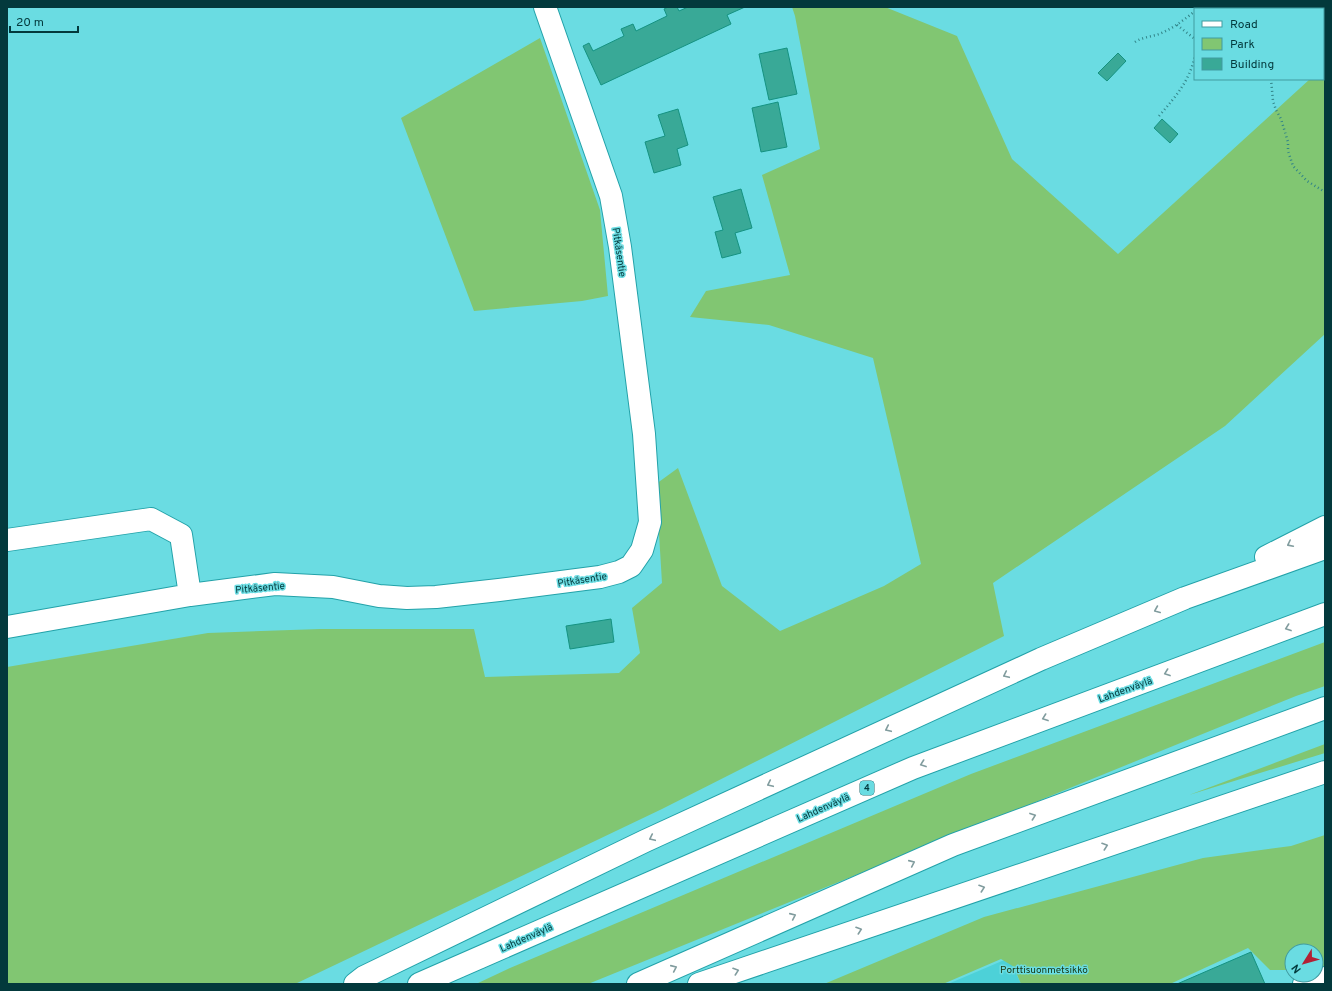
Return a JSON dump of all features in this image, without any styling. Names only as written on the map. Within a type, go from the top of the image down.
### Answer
[{"type":"main road","name":"Pitkäsentie","points":[[7,627],[190,595],[275,584],[333,587],[379,596],[407,598],[436,597],[600,577],[619,572],[631,566],[642,550],[650,522],[644,434],[620,247],[611,196],[545,7]]},
{"type":"main road","points":[[7,540],[151,519],[181,535],[190,595]]},
{"type":"main road","points":[[1185,598],[1325,527]]},
{"type":"main road","points":[[356,984],[364,978],[645,841],[1041,659],[1185,598],[1325,548]]},
{"type":"main road","name":"Lahdenväylä","points":[[418,984],[913,768],[1325,614]]},
{"type":"main road","points":[[638,984],[953,845],[1325,708]]},
{"type":"main road","points":[[699,984],[1325,772]]},
{"type":"main road","points":[[1304,984],[1309,981],[1325,978]]},
{"type":"path","points":[[1135,42],[1160,34],[1177,25],[1194,12]]},
{"type":"path","points":[[1177,25],[1194,38]]},
{"type":"path","points":[[1159,116],[1182,88],[1189,76],[1194,59]]},
{"type":"path","points":[[1271,80],[1273,101],[1281,119],[1293,166],[1307,181],[1325,192]]},
{"type":"shaded area","points":[[1009,958],[1021,984],[948,984]]},
{"type":"green space","points":[[792,7],[885,7],[957,36],[1012,159],[1118,254],[1309,80],[1324,80],[1324,70],[1325,334],[1225,426],[993,583],[1004,636],[662,809],[295,984],[7,984],[7,667],[208,633],[320,629],[474,629],[485,677],[619,673],[640,653],[632,608],[662,583],[656,484],[678,468],[722,586],[780,631],[884,586],[921,564],[873,358],[769,325],[690,317],[706,291],[790,275],[762,175],[820,149],[795,16]]},
{"type":"green space","points":[[540,38],[600,210],[608,296],[582,301],[474,311],[401,118]]},
{"type":"green space","points":[[1325,642],[1325,686],[1296,696],[588,984],[476,984],[510,968],[971,774]]},
{"type":"green space","points":[[1325,744],[1325,753],[1189,795]]},
{"type":"green space","name":"Porttisuonmetsikkö","points":[[1325,835],[1325,970],[1324,943],[1284,943],[1284,970],[1270,970],[1248,948],[1170,984],[1021,984],[1015,970],[1016,968],[1001,959],[943,984],[824,984],[984,917],[1203,858],[1291,846]]},
{"type":"building","points":[[668,7],[677,7],[679,11],[688,7],[745,7],[727,15],[731,24],[601,85],[583,46],[589,43],[593,51],[624,36],[621,29],[633,24],[636,31],[667,16],[664,9]]},
{"type":"building","points":[[787,48],[797,94],[769,100],[759,54]]},
{"type":"building","points":[[1118,53],[1126,61],[1107,81],[1098,73]]},
{"type":"building","points":[[778,102],[787,147],[761,152],[752,108]]},
{"type":"building","points":[[678,109],[688,145],[677,149],[681,165],[654,173],[645,142],[665,136],[658,115]]},
{"type":"building","points":[[1162,119],[1178,134],[1170,143],[1154,128]]},
{"type":"building","points":[[741,189],[752,228],[735,233],[741,253],[722,258],[715,232],[723,230],[713,197]]},
{"type":"building","points":[[611,619],[614,642],[570,649],[566,626]]},
{"type":"building","points":[[1251,952],[1265,984],[1177,984]]}]
